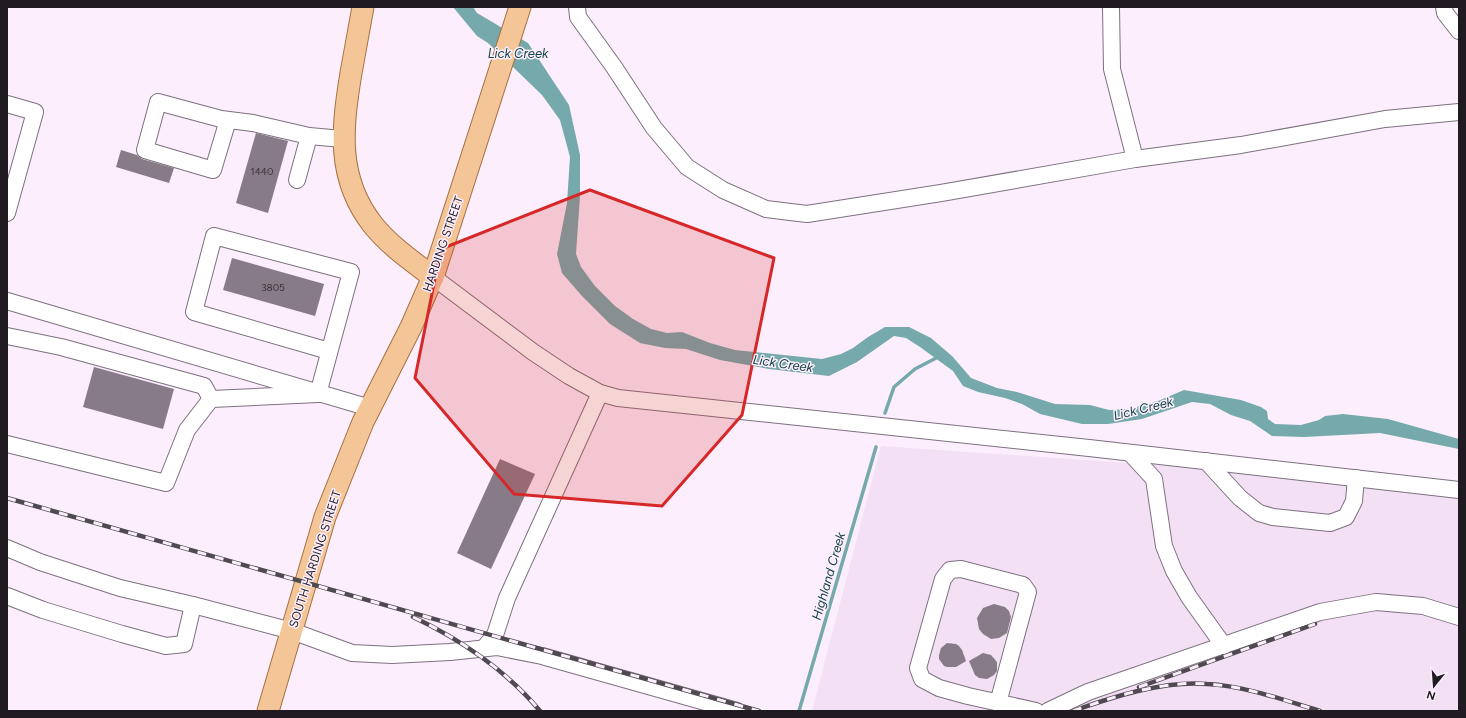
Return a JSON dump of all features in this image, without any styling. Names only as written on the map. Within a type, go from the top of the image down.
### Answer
[{"type":"main road","points":[[363,7],[345,109],[343,139],[344,153],[351,182],[360,204],[380,233],[403,255],[433,277]]},
{"type":"main road","name":"HARDING STREET","points":[[391,367],[411,327],[433,277],[520,7]]},
{"type":"main road","name":"SOUTH HARDING STREET","points":[[268,711],[326,517],[363,422],[391,367]]},
{"type":"lane","points":[[577,7],[578,17],[614,67],[654,128],[687,167],[723,190],[766,209],[807,214],[941,193],[1135,159],[1241,145],[1385,119],[1459,112]]},
{"type":"lane","points":[[1111,7],[1112,69],[1135,159]]},
{"type":"lane","points":[[1444,7],[1445,13],[1459,31]]},
{"type":"lane","points":[[228,120],[213,170],[145,150],[158,102],[228,120],[253,123],[309,136],[343,139]]},
{"type":"lane","points":[[7,104],[35,112],[7,213]]},
{"type":"lane","points":[[297,180],[309,136]]},
{"type":"lane","points":[[318,394],[350,272],[214,236],[194,312],[329,350]]},
{"type":"lane","points":[[433,277],[533,352],[569,376],[600,393],[618,398],[1166,456],[1459,490]]},
{"type":"lane","points":[[7,301],[318,394],[370,408]]},
{"type":"lane","points":[[7,336],[61,347],[204,386],[211,399]]},
{"type":"lane","points":[[484,648],[494,635],[507,598],[600,393]]},
{"type":"lane","points":[[7,444],[166,483],[187,430],[211,399],[318,394]]},
{"type":"lane","points":[[1130,453],[1154,479],[1164,546],[1174,571],[1189,597],[1224,646]]},
{"type":"lane","points":[[1154,479],[1166,456]]},
{"type":"lane","points":[[1206,461],[1240,498],[1260,513],[1274,517],[1330,523],[1346,517],[1354,501],[1356,478]]},
{"type":"lane","points":[[7,548],[40,562],[120,588],[193,605],[292,631],[352,653],[392,655],[450,652],[497,647],[542,656],[737,711]]},
{"type":"lane","points":[[998,703],[1028,592],[1023,586],[961,569],[950,570],[944,579],[918,668],[922,679],[938,688],[998,703],[1036,711]]},
{"type":"lane","points":[[7,596],[43,610],[166,646],[184,644],[193,605]]},
{"type":"lane","points":[[1048,711],[1088,692],[1320,612],[1376,602],[1423,606],[1459,617]]},
{"type":"highlighted area","points":[[590,190],[774,258],[742,415],[662,506],[514,494],[415,378],[441,249]]},
{"type":"shaded area","points":[[881,446],[1459,486],[1459,711],[812,711]]},
{"type":"water","name":"Lick Creek","points":[[453,7],[473,7],[477,13],[528,43],[569,105],[580,155],[580,196],[576,254],[581,267],[595,286],[615,306],[633,319],[651,329],[667,333],[682,332],[710,343],[735,350],[822,359],[841,354],[853,348],[885,327],[909,327],[931,338],[952,356],[971,378],[997,388],[1017,392],[1055,404],[1090,405],[1109,410],[1129,409],[1158,401],[1184,390],[1241,400],[1261,407],[1267,411],[1268,419],[1275,424],[1301,425],[1319,420],[1325,416],[1343,414],[1388,419],[1459,439],[1459,449],[1380,433],[1304,437],[1272,436],[1250,421],[1231,415],[1210,404],[1192,402],[1142,419],[1108,424],[1082,424],[1040,414],[1022,404],[1005,398],[978,392],[963,386],[953,371],[920,347],[906,338],[894,336],[857,362],[829,376],[769,369],[720,360],[686,349],[665,348],[640,343],[610,324],[562,273],[557,254],[567,203],[570,157],[560,120],[542,95],[488,43],[477,36]]},
{"type":"building","points":[[256,133],[288,141],[268,213],[236,203]]},
{"type":"building","points":[[121,150],[137,155],[142,159],[174,168],[169,183],[116,167]]},
{"type":"building","points":[[232,258],[324,284],[315,316],[223,290]]},
{"type":"building","points":[[94,367],[174,389],[163,429],[83,407]]},
{"type":"building","points":[[500,459],[535,474],[491,569],[457,553]]},
{"type":"building","points":[[994,604],[1005,607],[1009,611],[1011,617],[1007,633],[999,638],[991,639],[983,634],[979,629],[977,618],[983,608]]},
{"type":"building","points":[[947,643],[956,644],[959,646],[966,661],[956,667],[944,666],[939,659],[939,655],[941,648]]},
{"type":"building","points":[[983,653],[991,655],[997,662],[997,671],[994,675],[987,679],[979,678],[975,675],[969,661]]},
{"type":"waterway","name":"Highland Creek","points":[[885,413],[894,387],[915,369],[940,356]]},
{"type":"waterway","name":"Highland Creek","points":[[799,711],[876,447]]},
{"type":"railway","points":[[7,498],[759,711]]},
{"type":"railway","points":[[413,617],[448,635],[482,657],[498,669],[527,696],[540,711]]},
{"type":"railway","points":[[1139,687],[1315,624]]},
{"type":"railway","points":[[1073,711],[1121,695],[1156,687],[1191,683],[1222,685],[1250,691],[1320,711]]}]
